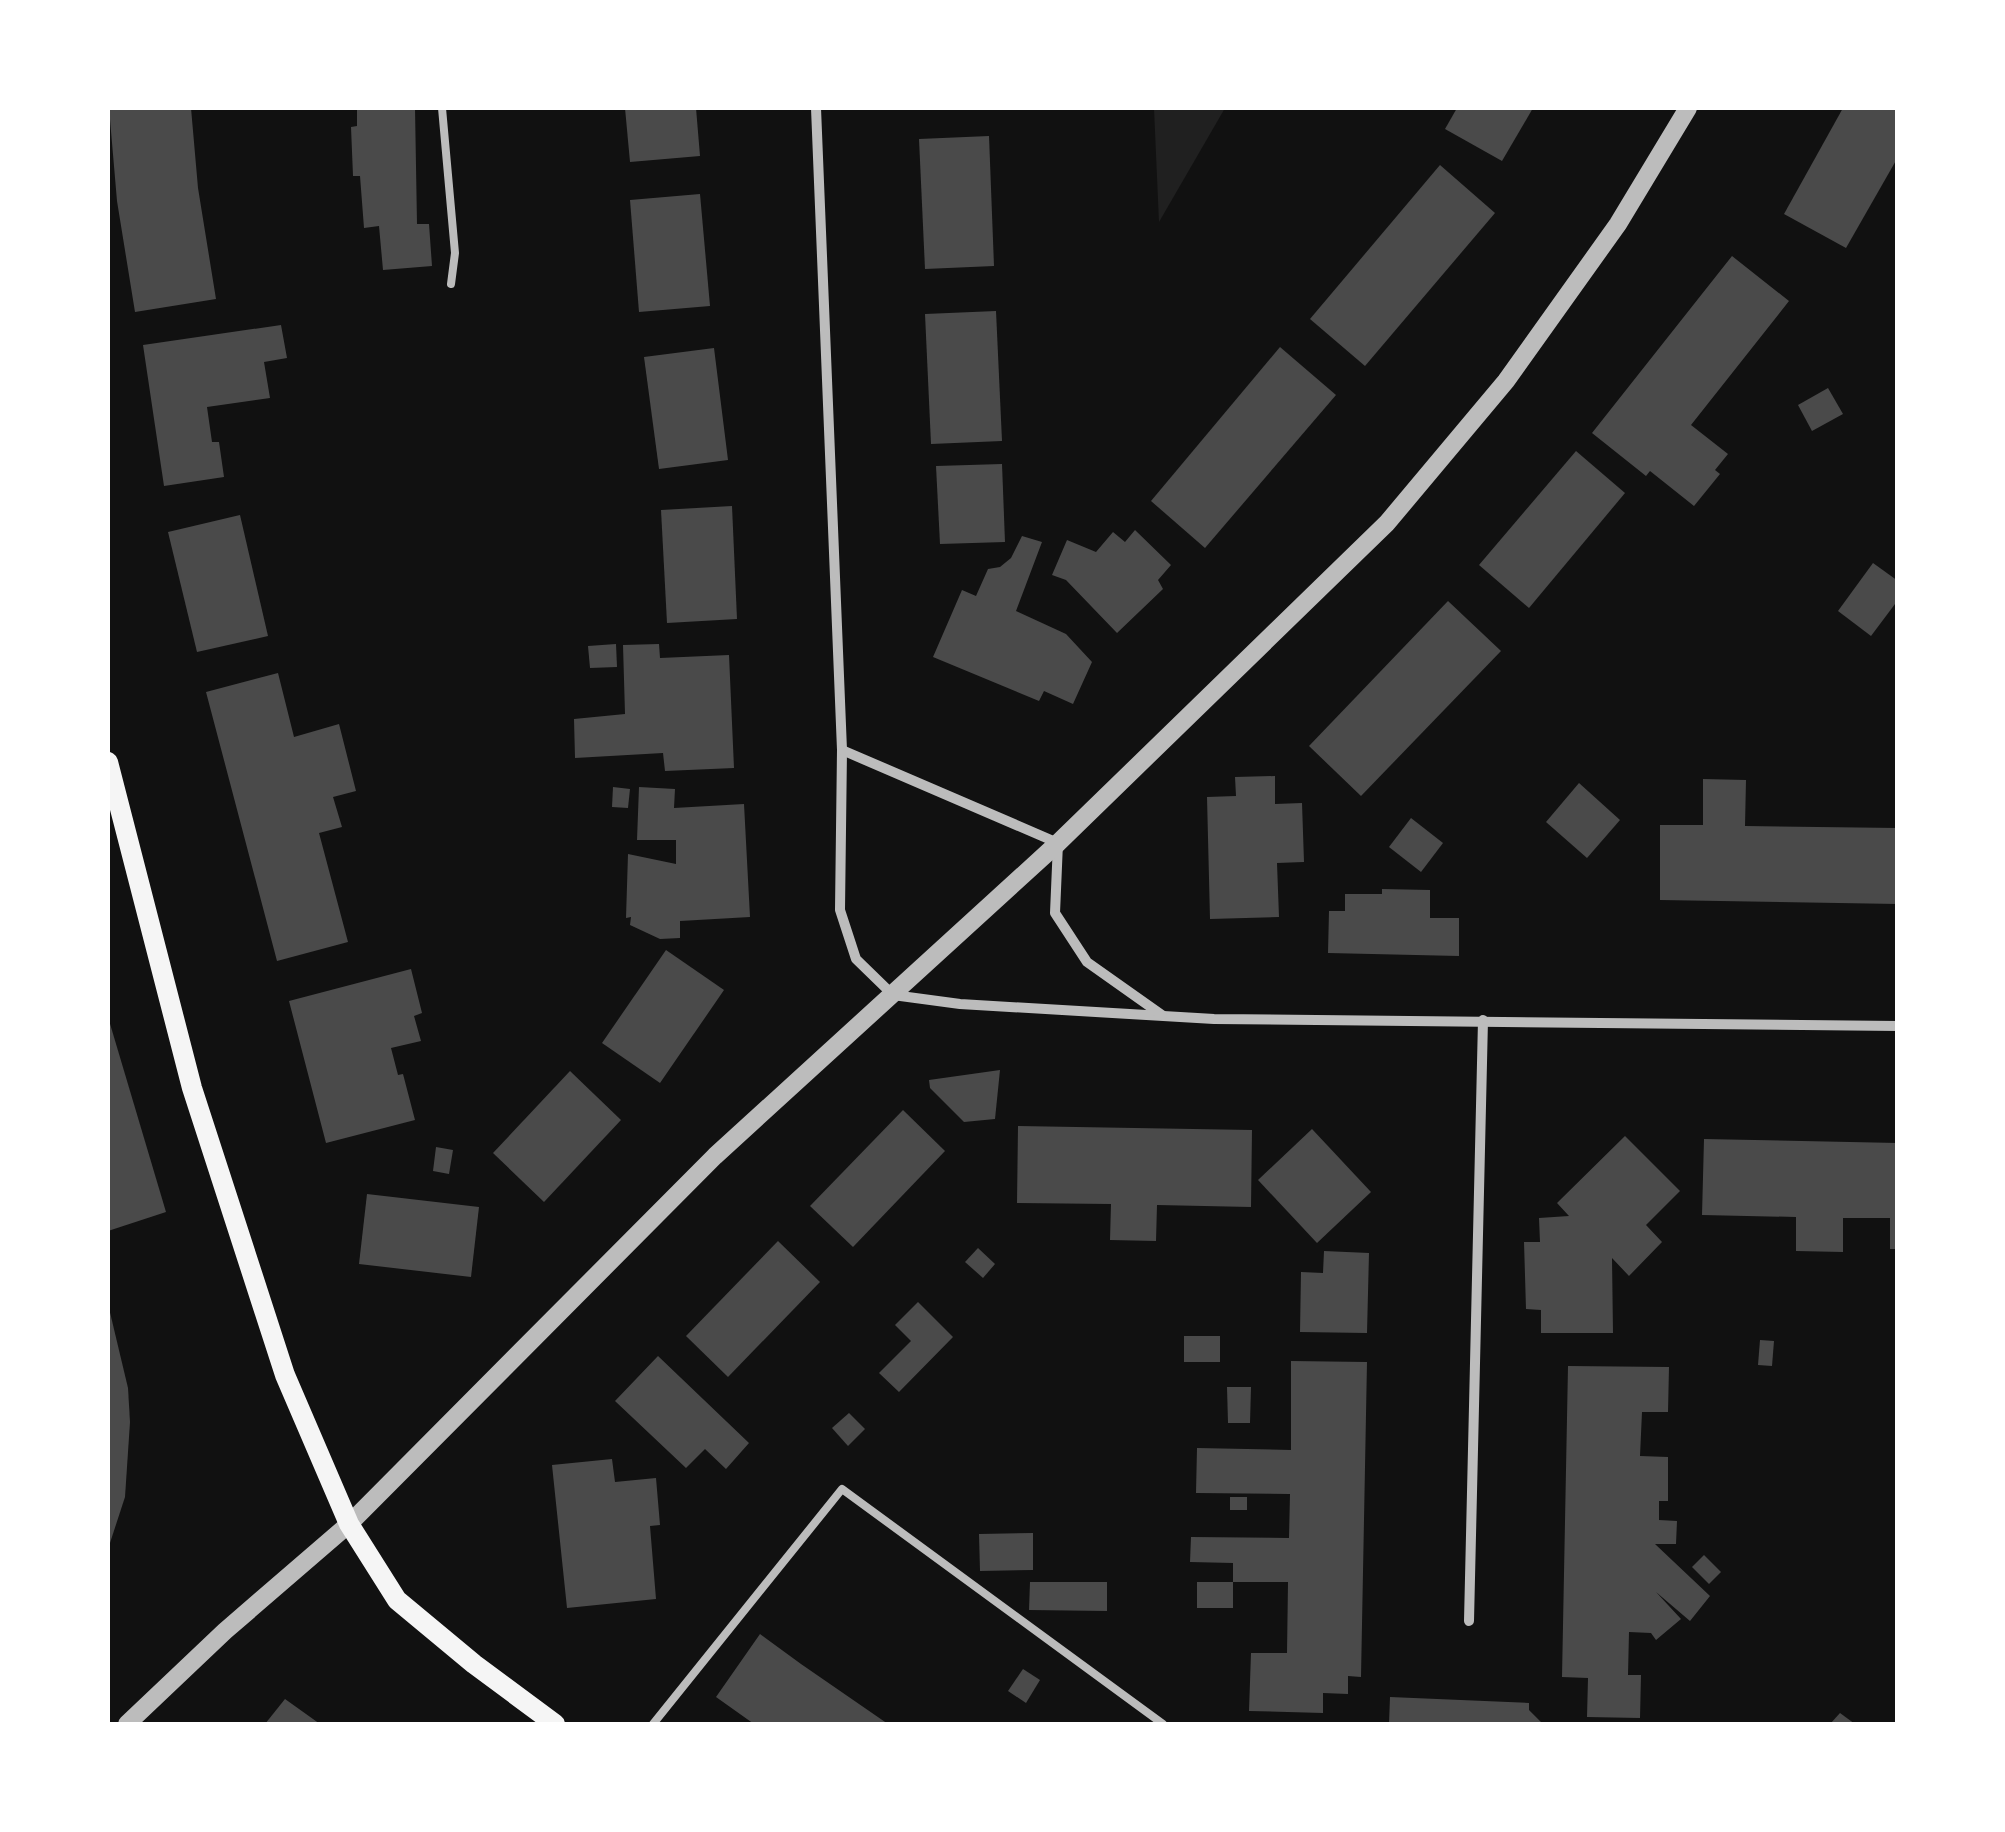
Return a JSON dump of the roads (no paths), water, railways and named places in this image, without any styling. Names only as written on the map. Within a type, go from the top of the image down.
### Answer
[{"type":"main road","points":[[108,762],[192,1088],[285,1375],[349,1524],[397,1600],[547,1722]]},
{"type":"street","points":[[816,108],[842,750],[840,910],[856,959],[893,996],[960,1004],[1234,1020],[1898,1026]]},
{"type":"street","points":[[127,1724],[225,1631],[349,1524],[715,1156],[1058,843],[1388,523],[1506,382],[1618,224],[1688,108]]},
{"type":"street","points":[[842,750],[1058,843]]},
{"type":"street","points":[[1058,843],[1055,913],[1086,962],[1163,1016]]},
{"type":"street","points":[[1470,1621],[1483,1020]]},
{"type":"lane","points":[[442,108],[455,253],[450,284]]},
{"type":"lane","points":[[653,1724],[842,1489],[1163,1724]]}]
